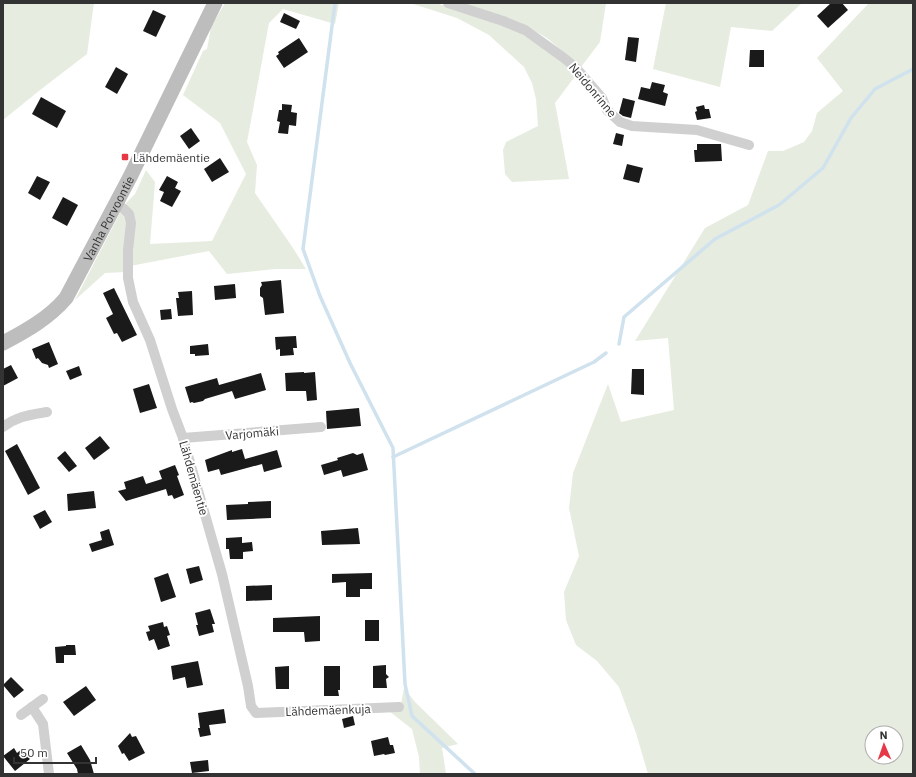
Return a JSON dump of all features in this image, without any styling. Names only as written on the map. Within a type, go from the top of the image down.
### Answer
[{"type":"street","name":"Vanha Porvoontie","points":[[3,343],[41,321],[55,310],[66,298],[117,204],[215,3]]},
{"type":"street","name":"Neidonrinne","points":[[448,3],[504,21],[525,30],[577,69],[602,98],[607,110],[620,122],[632,126],[697,130],[749,145]]},
{"type":"street","name":"Lähdemäentie","points":[[117,204],[129,214],[131,223],[128,278],[133,302],[150,340],[183,438],[222,574],[248,686],[251,706],[256,713]]},
{"type":"street","points":[[3,427],[14,419],[31,414],[47,412]]},
{"type":"street","name":"Varjomäki","points":[[183,438],[321,427]]},
{"type":"street","points":[[21,715],[43,699]]},
{"type":"street","points":[[32,707],[43,724],[49,774]]},
{"type":"street","name":"Lähdemäenkuja","points":[[256,713],[399,707]]},
{"type":"shaded area","points":[[3,3],[94,3],[87,54],[3,120]]},
{"type":"shaded area","points":[[225,3],[339,3],[335,24],[283,9],[269,23],[247,142],[257,165],[255,193],[306,269],[275,269],[227,274],[209,251],[130,266],[124,205],[135,194],[146,170],[155,182],[150,244],[212,241],[246,174],[220,123],[183,95],[203,51],[207,49],[211,27]]},
{"type":"shaded area","points":[[410,3],[436,3],[516,30],[559,59],[576,75],[555,103],[569,179],[512,182],[505,174],[503,150],[506,142],[538,126],[536,99],[532,83],[524,67],[489,35],[457,18]]},
{"type":"shaded area","points":[[463,3],[606,3],[600,42],[581,67],[547,38],[521,23]]},
{"type":"shaded area","points":[[666,3],[802,3],[772,31],[731,27],[720,87],[653,69]]},
{"type":"shaded area","points":[[869,3],[913,3],[913,774],[648,774],[636,733],[619,687],[597,661],[576,645],[566,620],[564,592],[579,556],[569,508],[573,473],[608,384],[621,422],[674,410],[668,338],[635,341],[705,228],[748,205],[768,151],[783,151],[804,142],[812,131],[817,113],[843,91],[817,58]]},
{"type":"shaded area","points":[[121,211],[129,223],[125,272],[105,273],[75,300]]},
{"type":"shaded area","points":[[404,688],[415,702],[458,744],[442,748],[446,774],[420,774],[419,757],[412,729],[389,711],[401,704]]},
{"type":"building","points":[[831,3],[842,3],[848,10],[828,28],[817,16]]},
{"type":"building","points":[[153,10],[166,16],[156,37],[143,31]]},
{"type":"building","points":[[284,13],[300,21],[296,29],[280,22]]},
{"type":"building","points":[[628,37],[639,38],[636,62],[625,60]]},
{"type":"building","points":[[299,38],[308,52],[284,68],[276,56],[279,54],[278,52]]},
{"type":"building","points":[[750,50],[764,50],[764,67],[749,67]]},
{"type":"building","points":[[116,67],[128,74],[117,94],[105,87]]},
{"type":"building","points":[[652,82],[665,85],[663,92],[668,94],[665,106],[638,99],[641,87],[650,89]]},
{"type":"building","points":[[41,97],[66,111],[57,128],[32,114]]},
{"type":"building","points":[[623,98],[635,101],[631,118],[623,116],[619,113]]},
{"type":"building","points":[[282,104],[292,105],[291,112],[297,113],[296,126],[289,125],[288,134],[278,133],[280,122],[277,121],[279,110],[282,110]]},
{"type":"building","points":[[704,105],[705,109],[709,109],[711,118],[697,120],[695,112],[697,111],[696,107]]},
{"type":"building","points":[[191,128],[200,141],[189,149],[180,136]]},
{"type":"building","points":[[616,133],[624,135],[622,146],[613,144]]},
{"type":"building","points":[[697,144],[721,144],[722,161],[695,162],[694,150],[697,150]]},
{"type":"building","points":[[220,158],[229,172],[212,182],[204,169]]},
{"type":"building","points":[[627,164],[643,168],[639,183],[623,179]]},
{"type":"building","points":[[37,176],[50,182],[40,200],[28,193]]},
{"type":"building","points":[[167,176],[178,182],[175,188],[181,191],[172,207],[160,201],[164,192],[159,190]]},
{"type":"building","points":[[63,197],[78,205],[67,226],[52,218]]},
{"type":"building","points":[[281,280],[284,313],[265,315],[263,298],[260,296],[260,288],[262,285],[261,282]]},
{"type":"building","points":[[235,284],[236,298],[215,300],[214,286]]},
{"type":"building","points":[[114,288],[137,335],[122,342],[117,333],[114,334],[106,318],[113,314],[103,293]]},
{"type":"building","points":[[192,291],[193,315],[178,316],[176,298],[179,298],[178,292]]},
{"type":"building","points":[[171,309],[172,319],[161,320],[160,310]]},
{"type":"building","points":[[296,336],[297,348],[293,348],[294,355],[280,356],[280,349],[276,350],[275,337]]},
{"type":"building","points":[[49,342],[58,364],[49,368],[48,365],[42,363],[38,358],[36,359],[32,349]]},
{"type":"building","points":[[208,344],[209,355],[195,356],[195,354],[190,354],[190,346]]},
{"type":"building","points":[[11,365],[18,378],[3,386],[3,369]]},
{"type":"building","points":[[79,366],[82,375],[70,380],[66,371]]},
{"type":"building","points":[[632,369],[644,369],[644,395],[631,394]]},
{"type":"building","points":[[315,372],[317,400],[307,401],[306,391],[286,391],[285,373]]},
{"type":"building","points":[[261,373],[266,390],[235,399],[232,391],[205,399],[203,401],[190,403],[185,387],[217,378],[219,385]]},
{"type":"building","points":[[149,384],[157,408],[140,413],[133,389]]},
{"type":"building","points":[[359,408],[361,426],[327,429],[326,411]]},
{"type":"building","points":[[100,436],[110,448],[94,460],[85,448]]},
{"type":"building","points":[[17,444],[40,488],[28,495],[5,451]]},
{"type":"building","points":[[242,449],[245,459],[277,450],[282,467],[264,472],[262,464],[221,475],[219,469],[208,472],[205,460],[232,450],[232,452]]},
{"type":"building","points":[[65,451],[77,466],[69,472],[57,458]]},
{"type":"building","points":[[353,453],[357,455],[363,453],[368,470],[343,477],[341,470],[324,475],[321,465],[338,460],[337,458]]},
{"type":"building","points":[[175,465],[179,475],[177,476],[184,495],[174,499],[172,495],[168,496],[166,489],[126,501],[118,491],[126,489],[124,482],[143,476],[146,484],[162,479],[159,471]]},
{"type":"building","points":[[94,491],[96,508],[68,511],[67,494]]},
{"type":"building","points":[[271,501],[271,518],[227,520],[226,505]]},
{"type":"building","points":[[45,510],[52,522],[40,529],[33,516]]},
{"type":"building","points":[[358,528],[360,544],[322,545],[321,531]]},
{"type":"building","points":[[109,529],[114,545],[92,552],[89,544],[102,540],[100,532]]},
{"type":"building","points":[[242,537],[242,543],[252,542],[253,551],[243,552],[243,559],[230,559],[229,549],[226,549],[226,538]]},
{"type":"building","points":[[199,566],[203,580],[190,584],[186,569]]},
{"type":"building","points":[[168,573],[176,597],[161,602],[154,578]]},
{"type":"building","points":[[372,573],[372,589],[360,589],[360,597],[346,597],[346,582],[332,583],[332,574]]},
{"type":"building","points":[[272,585],[272,600],[246,601],[246,586]]},
{"type":"building","points":[[210,609],[215,624],[212,624],[214,632],[199,636],[195,613]]},
{"type":"building","points":[[320,616],[320,641],[305,642],[304,632],[273,632],[273,618]]},
{"type":"building","points":[[365,620],[379,620],[379,641],[365,641]]},
{"type":"building","points":[[163,622],[164,627],[167,626],[170,635],[167,636],[170,646],[158,650],[154,639],[149,641],[146,632],[150,631],[148,626]]},
{"type":"building","points":[[75,645],[76,655],[64,655],[64,663],[56,663],[55,647]]},
{"type":"building","points":[[198,661],[203,685],[187,688],[185,677],[173,680],[171,666]]},
{"type":"building","points":[[386,665],[386,674],[389,677],[386,679],[387,688],[373,688],[373,666]]},
{"type":"building","points":[[289,666],[289,689],[276,689],[275,667]]},
{"type":"building","points":[[324,666],[340,666],[339,696],[324,696]]},
{"type":"building","points":[[11,677],[24,690],[14,698],[3,685]]},
{"type":"building","points":[[86,686],[96,700],[74,716],[63,702]]},
{"type":"building","points":[[224,709],[226,723],[209,725],[211,735],[200,737],[198,728],[200,728],[198,713]]},
{"type":"building","points":[[353,716],[355,725],[344,728],[342,719]]},
{"type":"building","points":[[130,733],[132,737],[136,736],[145,753],[129,761],[124,753],[122,754],[118,746]]},
{"type":"building","points":[[388,737],[390,745],[393,745],[395,753],[374,756],[371,741]]},
{"type":"building","points":[[81,745],[90,760],[94,774],[78,774],[77,769],[67,753]]},
{"type":"building","points":[[14,748],[17,753],[22,749],[30,759],[15,771],[3,756]]},
{"type":"building","points":[[208,760],[209,771],[192,773],[190,762]]},
{"type":"waterway","points":[[335,3],[303,249],[320,296],[350,363],[393,448],[405,684],[412,716],[475,774]]},
{"type":"waterway","points":[[619,344],[624,317],[715,239],[779,205],[823,168],[851,118],[875,89],[913,69]]},
{"type":"waterway","points":[[393,457],[594,362],[606,353]]},
{"type":"place","name":"Lähdemäentie","points":[[125,157]]}]
